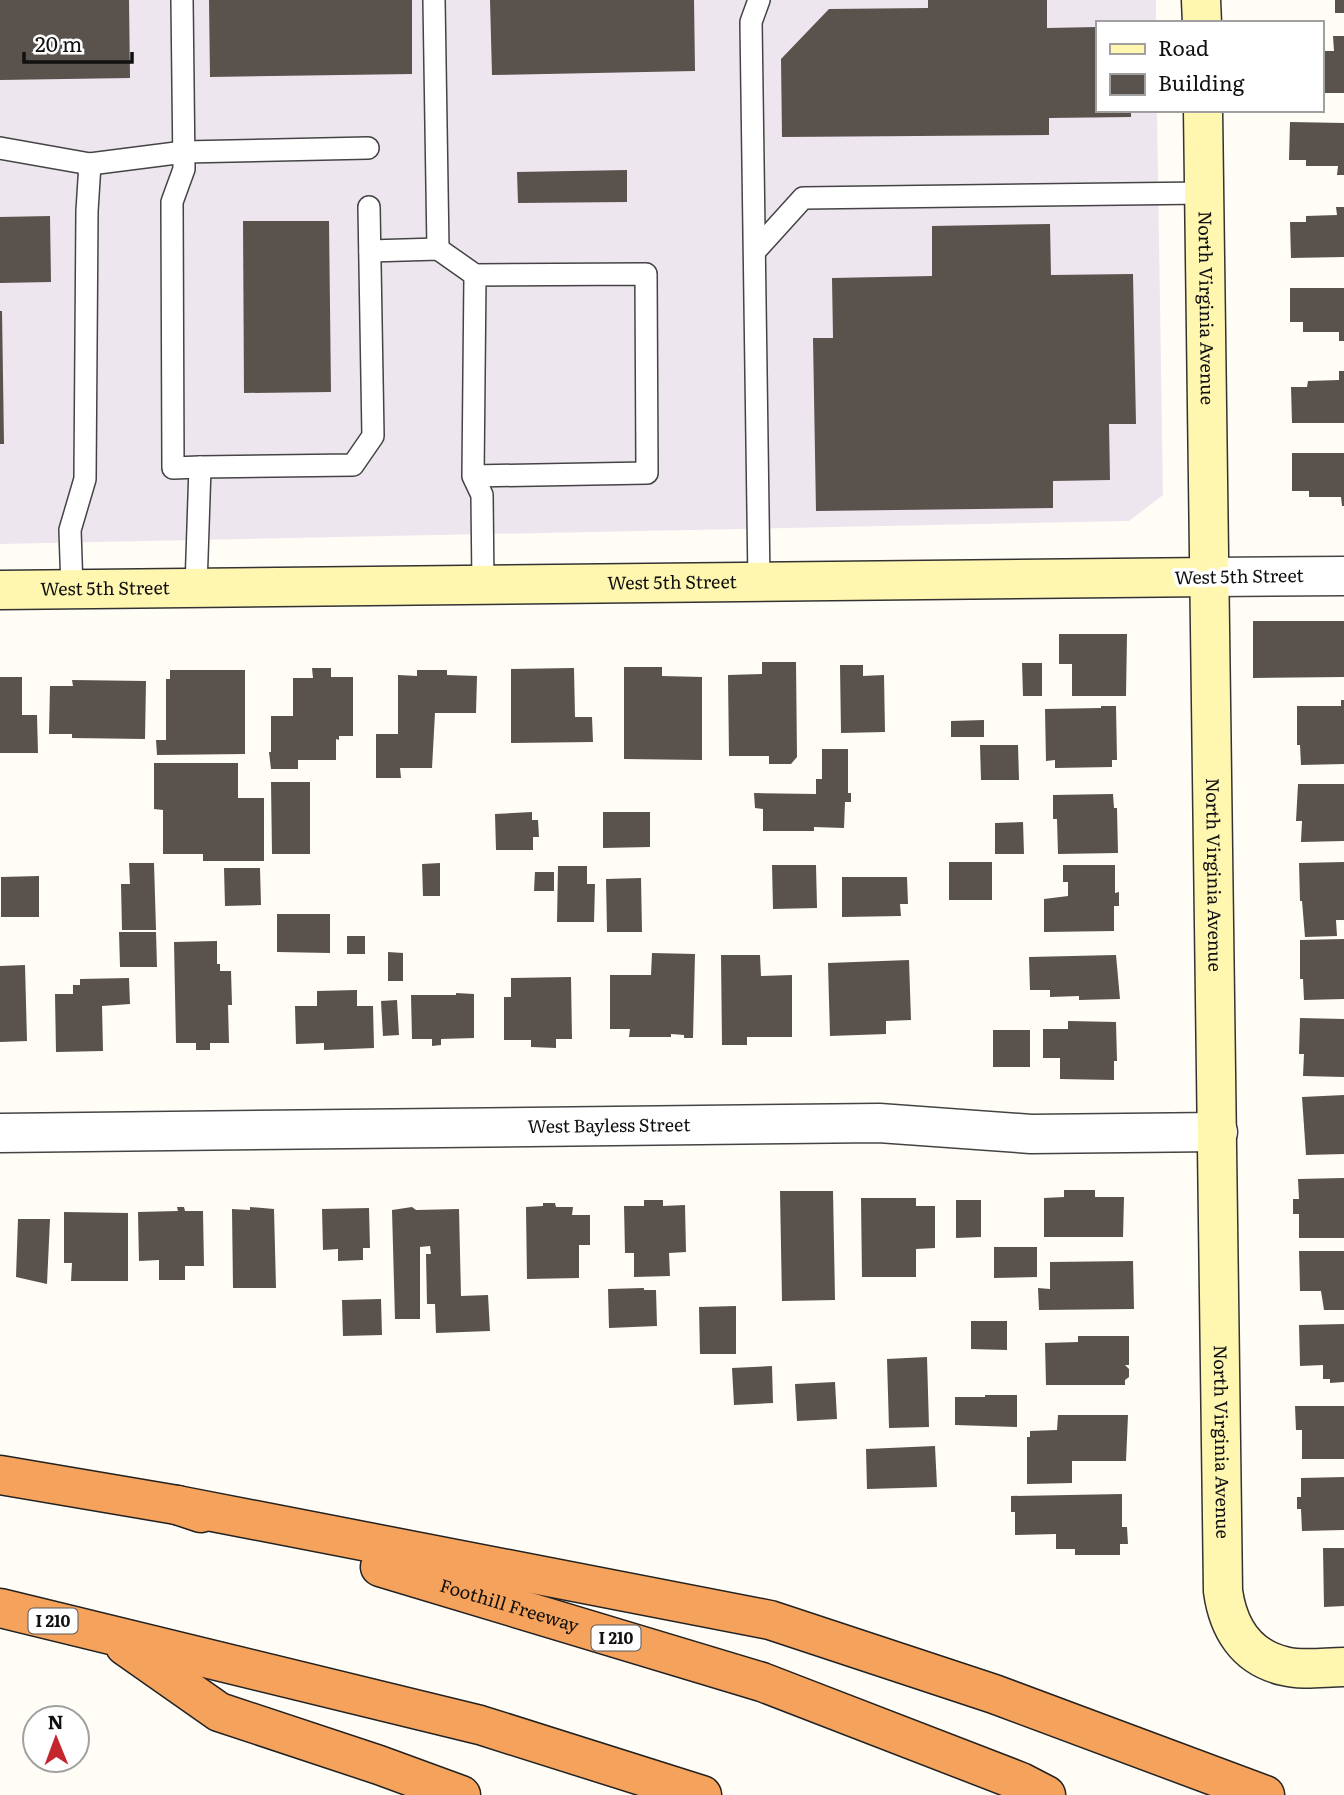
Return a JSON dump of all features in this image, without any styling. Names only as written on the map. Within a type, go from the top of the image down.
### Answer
[{"type":"highway","name":"Foothill Freeway","points":[[0,1475],[177,1505],[762,1682],[1021,1782],[1046,1795]]},
{"type":"highway","points":[[177,1505],[770,1620],[994,1694],[1265,1795]]},
{"type":"highway","name":"I 210","points":[[0,1608],[480,1725],[702,1795]]},
{"type":"highway","points":[[106,1633],[219,1712],[461,1795]]},
{"type":"street","points":[[1201,0],[1202,21]]},
{"type":"street","name":"North Virginia Avenue","points":[[1203,112],[1223,1591],[1226,1612],[1238,1637],[1257,1656],[1285,1667],[1344,1667]]},
{"type":"street","name":"West 5th Street","points":[[0,590],[1344,576]]},
{"type":"street","name":"West Bayless Street","points":[[0,1133],[865,1124],[1031,1134],[1218,1132]]},
{"type":"lane","points":[[182,0],[184,169],[172,202],[173,468],[353,465],[373,436],[369,207]]},
{"type":"lane","points":[[434,0],[438,249]]},
{"type":"lane","points":[[759,0],[751,22],[759,582]]},
{"type":"lane","points":[[0,148],[90,164],[184,152],[368,148]]},
{"type":"lane","points":[[72,589],[70,530],[85,479],[87,211],[90,164]]},
{"type":"lane","points":[[755,251],[803,198],[1205,193]]},
{"type":"lane","points":[[370,251],[438,249],[475,275],[646,274],[647,473],[473,476]]},
{"type":"lane","points":[[475,275],[473,476],[482,495],[482,585]]},
{"type":"lane","points":[[196,587],[200,467]]},
{"type":"shaded area","points":[[0,0],[1156,0],[1156,21],[1096,21],[1096,112],[1157,112],[1163,495],[1129,521],[0,544]]},
{"type":"building","points":[[0,0],[129,0],[130,78],[0,80]]},
{"type":"building","points":[[209,0],[412,0],[412,74],[210,77]]},
{"type":"building","points":[[490,0],[694,0],[695,71],[492,75]]},
{"type":"building","points":[[928,0],[1047,0],[1047,28],[1096,27],[1096,112],[1131,112],[1131,117],[1049,118],[1049,135],[782,137],[781,59],[829,9],[928,8]]},
{"type":"building","points":[[1335,0],[1344,0],[1344,13],[1335,13]]},
{"type":"building","points":[[1333,36],[1344,36],[1344,93],[1323,93],[1323,51],[1334,51]]},
{"type":"building","points":[[1290,122],[1344,123],[1344,175],[1337,175],[1338,166],[1306,166],[1306,160],[1289,160]]},
{"type":"building","points":[[627,170],[627,202],[518,203],[517,172]]},
{"type":"building","points":[[1336,207],[1344,207],[1344,257],[1291,258],[1290,222],[1306,222],[1306,216],[1337,215]]},
{"type":"building","points":[[50,216],[51,282],[0,283],[0,217]]},
{"type":"building","points":[[243,221],[329,221],[331,392],[244,393]]},
{"type":"building","points":[[1050,224],[1051,275],[1133,274],[1136,424],[1109,424],[1110,480],[1053,481],[1053,508],[816,511],[813,338],[833,338],[832,278],[932,276],[932,226]]},
{"type":"building","points":[[1290,288],[1344,288],[1344,341],[1339,341],[1339,332],[1303,332],[1303,322],[1290,322]]},
{"type":"building","points":[[2,311],[4,444],[0,444]]},
{"type":"building","points":[[1339,371],[1344,371],[1344,423],[1292,423],[1291,387],[1307,387],[1308,381],[1339,380]]},
{"type":"building","points":[[1292,453],[1344,453],[1344,506],[1341,497],[1309,497],[1309,491],[1292,491]]},
{"type":"building","points":[[1253,621],[1344,621],[1344,677],[1253,678]]},
{"type":"building","points":[[1059,634],[1127,634],[1126,696],[1072,696],[1072,664],[1059,664]]},
{"type":"building","points":[[762,662],[796,662],[797,757],[791,764],[769,764],[769,756],[729,756],[728,675],[762,674]]},
{"type":"building","points":[[1022,663],[1042,663],[1042,696],[1023,696]]},
{"type":"building","points":[[840,665],[863,665],[863,676],[884,675],[885,732],[841,733]]},
{"type":"building","points":[[624,667],[662,667],[662,676],[702,677],[702,760],[624,759]]},
{"type":"building","points":[[312,668],[331,668],[331,677],[353,677],[353,736],[339,736],[339,740],[336,739],[336,760],[298,760],[298,769],[271,769],[271,716],[293,716],[293,678],[313,678]]},
{"type":"building","points":[[574,668],[575,717],[592,717],[593,742],[511,743],[511,669]]},
{"type":"building","points":[[170,670],[245,670],[245,754],[157,755],[156,740],[166,740],[166,679],[170,679]]},
{"type":"building","points":[[417,670],[447,670],[447,675],[477,676],[476,713],[435,713],[432,768],[400,768],[401,778],[376,778],[376,734],[398,734],[398,675],[417,676]]},
{"type":"building","points":[[0,677],[22,677],[22,715],[37,715],[38,753],[0,753]]},
{"type":"building","points":[[72,680],[146,681],[145,739],[72,738],[72,734],[49,734],[50,686],[73,686]]},
{"type":"building","points":[[1341,700],[1344,700],[1344,764],[1301,765],[1300,745],[1297,745],[1297,706],[1341,706]]},
{"type":"building","points":[[1116,706],[1117,760],[1112,760],[1112,767],[1055,768],[1055,760],[1046,761],[1045,709]]},
{"type":"building","points":[[984,720],[984,737],[951,737],[951,721]]},
{"type":"building","points":[[980,745],[1018,745],[1019,780],[981,780]]},
{"type":"building","points":[[822,749],[848,749],[848,793],[851,793],[851,802],[845,802],[844,828],[814,827],[814,831],[763,831],[763,809],[755,808],[754,793],[816,794],[816,779],[822,779]]},
{"type":"building","points":[[154,763],[238,763],[238,798],[264,798],[264,861],[203,861],[203,854],[163,854],[163,810],[154,809]]},
{"type":"building","points":[[271,782],[310,782],[310,854],[272,854]]},
{"type":"building","points":[[1298,784],[1344,784],[1344,841],[1301,842],[1302,821],[1296,821]]},
{"type":"building","points":[[1113,794],[1114,808],[1117,808],[1118,853],[1058,854],[1053,795]]},
{"type":"building","points":[[532,812],[532,820],[538,820],[539,837],[533,837],[533,850],[496,850],[495,814]]},
{"type":"building","points":[[603,812],[650,812],[650,847],[603,848]]},
{"type":"building","points":[[1023,822],[1024,854],[995,854],[995,823]]},
{"type":"building","points":[[949,862],[992,862],[992,900],[949,900]]},
{"type":"building","points":[[1344,862],[1344,920],[1336,920],[1337,936],[1305,937],[1299,863]]},
{"type":"building","points":[[129,863],[154,863],[156,930],[122,930],[121,884],[130,884]]},
{"type":"building","points":[[440,863],[440,896],[423,896],[422,864]]},
{"type":"building","points":[[772,865],[816,865],[817,908],[773,909]]},
{"type":"building","points":[[1063,865],[1115,865],[1115,893],[1119,892],[1119,906],[1114,906],[1114,931],[1044,932],[1044,899],[1068,896],[1068,882],[1063,882]]},
{"type":"building","points":[[558,866],[587,866],[587,884],[595,884],[594,922],[557,922]]},
{"type":"building","points":[[224,868],[260,868],[261,905],[225,906]]},
{"type":"building","points":[[535,872],[554,872],[554,891],[534,891]]},
{"type":"building","points":[[39,876],[39,917],[1,917],[1,877]]},
{"type":"building","points":[[842,877],[907,877],[908,904],[900,904],[901,916],[842,917]]},
{"type":"building","points":[[641,878],[642,932],[607,932],[606,879]]},
{"type":"building","points":[[277,914],[330,914],[330,953],[277,952]]},
{"type":"building","points":[[119,932],[156,932],[157,967],[120,967]]},
{"type":"building","points":[[347,936],[365,936],[365,954],[347,954]]},
{"type":"building","points":[[1344,939],[1344,999],[1304,1000],[1303,979],[1300,979],[1300,940]]},
{"type":"building","points":[[217,941],[217,964],[220,964],[220,971],[231,971],[229,1043],[210,1043],[210,1050],[196,1050],[196,1043],[176,1043],[174,942]]},
{"type":"building","points":[[388,952],[403,953],[403,981],[388,981]]},
{"type":"building","points":[[652,953],[695,954],[693,1038],[671,1034],[671,1037],[629,1037],[630,1029],[610,1029],[610,975],[651,975]]},
{"type":"building","points":[[721,955],[760,955],[761,976],[792,975],[792,1037],[747,1037],[747,1045],[722,1045]]},
{"type":"building","points":[[1116,955],[1120,999],[1079,1000],[1079,996],[1050,997],[1050,990],[1030,990],[1029,957]]},
{"type":"building","points":[[909,960],[911,1020],[886,1021],[886,1034],[830,1036],[828,963]]},
{"type":"building","points":[[25,965],[27,1041],[0,1042],[0,966]]},
{"type":"building","points":[[571,977],[572,1039],[556,1039],[556,1048],[531,1047],[531,1040],[504,1040],[504,997],[511,997],[511,978]]},
{"type":"building","points":[[129,978],[130,1004],[102,1006],[103,1051],[56,1052],[55,994],[73,994],[73,985],[80,985],[80,979]]},
{"type":"building","points":[[357,990],[357,1006],[373,1006],[374,1048],[324,1050],[324,1043],[296,1044],[295,1006],[317,1006],[317,991]]},
{"type":"building","points":[[474,994],[474,1038],[441,1039],[441,1045],[432,1046],[432,1039],[412,1039],[411,995]]},
{"type":"building","points":[[397,1000],[399,1035],[383,1036],[381,1001]]},
{"type":"building","points":[[1300,1018],[1344,1019],[1344,1077],[1303,1076],[1304,1054],[1299,1054]]},
{"type":"building","points":[[1068,1021],[1116,1022],[1117,1061],[1114,1061],[1114,1080],[1060,1079],[1060,1058],[1043,1058],[1043,1029],[1068,1029]]},
{"type":"building","points":[[993,1030],[1030,1030],[1030,1067],[993,1067]]},
{"type":"building","points":[[1344,1095],[1344,1154],[1306,1155],[1302,1097]]},
{"type":"building","points":[[1344,1178],[1344,1238],[1299,1238],[1299,1214],[1293,1214],[1293,1199],[1299,1199],[1298,1179]]},
{"type":"building","points":[[1064,1190],[1095,1190],[1095,1197],[1124,1197],[1123,1237],[1044,1237],[1044,1198],[1064,1197]]},
{"type":"building","points":[[780,1191],[833,1191],[835,1300],[782,1301]]},
{"type":"building","points":[[861,1198],[916,1198],[916,1206],[935,1206],[935,1248],[916,1249],[916,1277],[862,1277]]},
{"type":"building","points":[[644,1200],[663,1200],[663,1206],[685,1205],[686,1252],[669,1253],[670,1276],[634,1277],[634,1253],[625,1253],[624,1206],[644,1206]]},
{"type":"building","points":[[956,1200],[981,1200],[981,1237],[956,1238]]},
{"type":"building","points":[[543,1203],[555,1203],[556,1207],[573,1207],[572,1215],[590,1215],[590,1245],[579,1245],[579,1278],[527,1279],[526,1207],[543,1206]]},
{"type":"building","points":[[177,1207],[184,1207],[185,1211],[203,1211],[204,1266],[185,1266],[185,1280],[159,1280],[159,1260],[139,1261],[138,1212],[178,1211]]},
{"type":"building","points":[[250,1207],[274,1209],[276,1288],[233,1288],[232,1209],[250,1210]]},
{"type":"building","points":[[412,1207],[416,1210],[459,1209],[461,1296],[488,1295],[490,1331],[436,1333],[435,1304],[427,1304],[426,1254],[431,1254],[430,1246],[420,1247],[420,1319],[395,1319],[392,1210]]},
{"type":"building","points":[[369,1208],[370,1248],[363,1248],[363,1260],[338,1261],[338,1249],[323,1250],[322,1209]]},
{"type":"building","points":[[64,1212],[128,1213],[128,1281],[71,1281],[72,1263],[64,1263]]},
{"type":"building","points":[[18,1219],[50,1219],[47,1284],[16,1277]]},
{"type":"building","points":[[994,1247],[1037,1247],[1037,1277],[994,1278]]},
{"type":"building","points":[[1299,1251],[1344,1251],[1344,1310],[1324,1310],[1321,1291],[1300,1291]]},
{"type":"building","points":[[1133,1261],[1134,1309],[1039,1310],[1038,1288],[1050,1289],[1050,1262]]},
{"type":"building","points":[[608,1289],[656,1290],[657,1326],[609,1328]]},
{"type":"building","points":[[381,1299],[382,1335],[343,1336],[342,1300]]},
{"type":"building","points":[[736,1306],[736,1354],[700,1354],[699,1307]]},
{"type":"building","points":[[971,1321],[1007,1321],[1007,1350],[971,1349]]},
{"type":"building","points":[[1344,1324],[1344,1382],[1330,1383],[1330,1379],[1323,1379],[1323,1365],[1300,1366],[1299,1325]]},
{"type":"building","points":[[1078,1336],[1129,1336],[1129,1365],[1125,1365],[1129,1369],[1129,1377],[1125,1380],[1125,1385],[1046,1385],[1045,1343],[1078,1342]]},
{"type":"building","points":[[927,1357],[929,1427],[889,1428],[887,1359]]},
{"type":"building","points":[[772,1366],[773,1403],[734,1405],[732,1368]]},
{"type":"building","points":[[835,1382],[837,1419],[797,1421],[795,1384]]},
{"type":"building","points":[[1017,1395],[1017,1427],[955,1425],[955,1397]]},
{"type":"building","points":[[1295,1406],[1344,1406],[1344,1459],[1302,1459],[1302,1430],[1296,1430]]},
{"type":"building","points":[[1058,1415],[1128,1415],[1126,1461],[1072,1461],[1072,1483],[1027,1484],[1027,1437],[1030,1437],[1030,1431],[1057,1430]]},
{"type":"building","points":[[935,1446],[937,1487],[867,1489],[866,1449]]},
{"type":"building","points":[[1344,1477],[1344,1530],[1302,1531],[1301,1509],[1297,1509],[1297,1497],[1301,1497],[1301,1478]]},
{"type":"building","points":[[1122,1494],[1122,1527],[1127,1527],[1128,1544],[1120,1544],[1120,1555],[1075,1555],[1075,1549],[1056,1549],[1056,1534],[1015,1535],[1015,1512],[1011,1512],[1011,1496]]},
{"type":"building","points":[[1323,1548],[1344,1548],[1344,1606],[1324,1607]]}]
